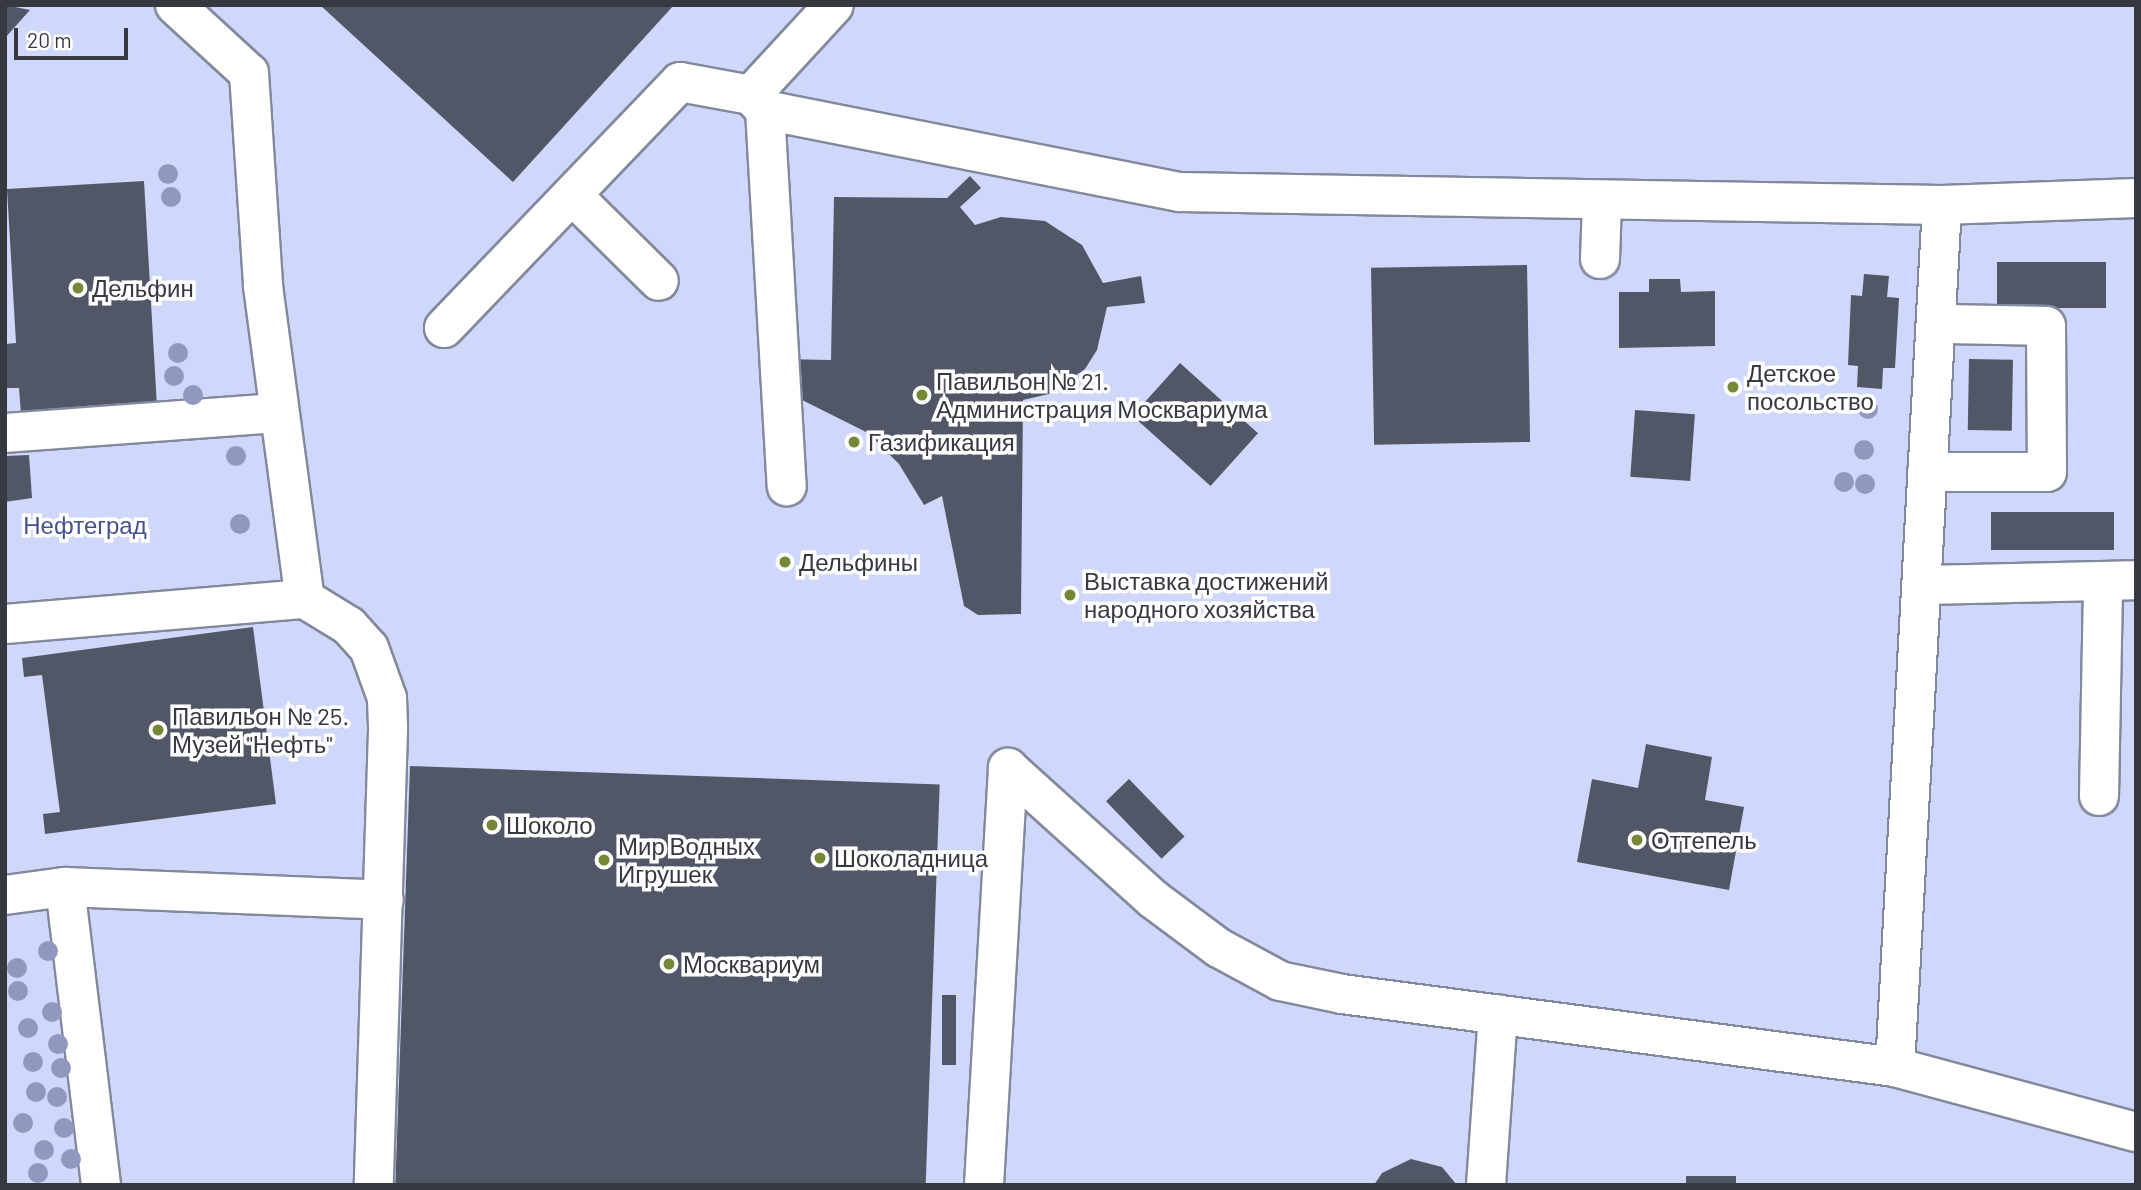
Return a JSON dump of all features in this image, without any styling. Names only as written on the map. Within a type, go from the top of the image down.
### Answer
[{"type":"lane","points":[[175,5],[248,73],[278,413],[305,600]]},
{"type":"lane","points":[[786,486],[758,102],[834,5]]},
{"type":"lane","points":[[444,328],[680,82],[758,102],[1180,192],[1942,205],[2136,198]]},
{"type":"lane","points":[[572,195],[659,281]]},
{"type":"lane","points":[[1600,259],[1602,201]]},
{"type":"lane","points":[[1895,1067],[1942,205]]},
{"type":"lane","points":[[1927,472],[2047,472],[2046,326],[1937,324]]},
{"type":"lane","points":[[5,433],[278,413]]},
{"type":"lane","points":[[1923,586],[2119,580],[2107,640],[2099,796]]},
{"type":"lane","points":[[5,624],[305,600],[349,626],[369,649],[384,685],[388,730],[374,1185]]},
{"type":"lane","points":[[985,1185],[1008,768],[1153,899],[1219,948],[1280,981],[1498,1014],[1895,1067],[2136,1132]]},
{"type":"lane","points":[[5,895],[65,887],[383,900]]},
{"type":"lane","points":[[65,887],[102,1185]]},
{"type":"lane","points":[[1486,1185],[1498,1014]]},
{"type":"green space","name":"Выставка достижений народного хозяйства","points":[[5,5],[2136,5],[2136,1185],[5,1185]]},
{"type":"building","points":[[5,5],[30,10],[5,38]]},
{"type":"building","points":[[320,5],[674,5],[513,182]]},
{"type":"building","name":"Павильон № 21. Администрация Москвариума","points":[[970,176],[981,188],[960,207],[975,225],[1001,217],[1045,221],[1082,245],[1103,283],[1141,276],[1145,303],[1107,307],[1097,350],[1085,369],[1049,394],[1023,400],[1021,614],[978,615],[964,606],[942,496],[924,505],[899,464],[868,433],[782,390],[782,359],[831,360],[834,197],[947,198]]},
{"type":"building","points":[[144,181],[157,407],[21,414],[19,388],[7,388],[5,344],[16,343],[7,189]]},
{"type":"building","points":[[1997,262],[2106,262],[2106,308],[1997,308]]},
{"type":"building","points":[[1527,265],[1530,442],[1374,445],[1371,268]]},
{"type":"building","points":[[1864,274],[1889,276],[1887,297],[1899,298],[1895,368],[1883,368],[1882,389],[1857,387],[1858,366],[1848,365],[1851,295],[1862,296]]},
{"type":"building","points":[[1649,279],[1680,279],[1681,292],[1715,291],[1715,346],[1619,348],[1619,292],[1649,292]]},
{"type":"building","points":[[1969,359],[2013,360],[2012,431],[1968,430]]},
{"type":"building","points":[[1180,363],[1258,433],[1211,486],[1132,416]]},
{"type":"building","points":[[1635,410],[1695,414],[1690,481],[1630,477]]},
{"type":"building","points":[[29,455],[32,498],[5,502],[5,456]]},
{"type":"building","points":[[1991,512],[2114,512],[2114,550],[1991,550]]},
{"type":"building","name":"Павильон № 25. Музей \"Нефть\"","points":[[253,627],[276,804],[45,834],[43,814],[60,812],[42,675],[24,677],[22,658]]},
{"type":"building","points":[[1646,744],[1712,757],[1705,800],[1744,807],[1729,890],[1577,862],[1592,779],[1638,788]]},
{"type":"building","name":"Москвариум","points":[[410,766],[940,784],[926,1185],[395,1185]]},
{"type":"building","points":[[1129,779],[1185,837],[1162,859],[1106,801]]},
{"type":"building","points":[[942,995],[956,995],[956,1065],[942,1065]]},
{"type":"building","points":[[1411,1159],[1442,1167],[1457,1185],[1374,1185],[1382,1173]]},
{"type":"building","points":[[1686,1176],[1736,1176],[1736,1185],[1686,1185]]},
{"type":"place","name":"Дельфин","points":[[78,288]]},
{"type":"place","name":"Детское посольство","points":[[1733,387]]},
{"type":"place","name":"Павильон № 21. Администрация Москвариума","points":[[922,395]]},
{"type":"place","name":"Газификация","points":[[854,442]]},
{"type":"place","name":"Дельфины","points":[[785,562]]},
{"type":"place","name":"Выставка достижений народного хозяйства","points":[[1070,595]]},
{"type":"place","name":"Павильон № 25. Музей \"Нефть\"","points":[[158,730]]},
{"type":"place","name":"Шоколо","points":[[492,825]]},
{"type":"place","name":"Оттепель","points":[[1637,840]]},
{"type":"place","name":"Шоколадница","points":[[820,858]]},
{"type":"place","name":"Мир Водных Игрушек","points":[[604,860]]},
{"type":"place","name":"Москвариум","points":[[669,964]]},
{"type":"park label","name":"Нефтеград","points":[[85,525]]}]
